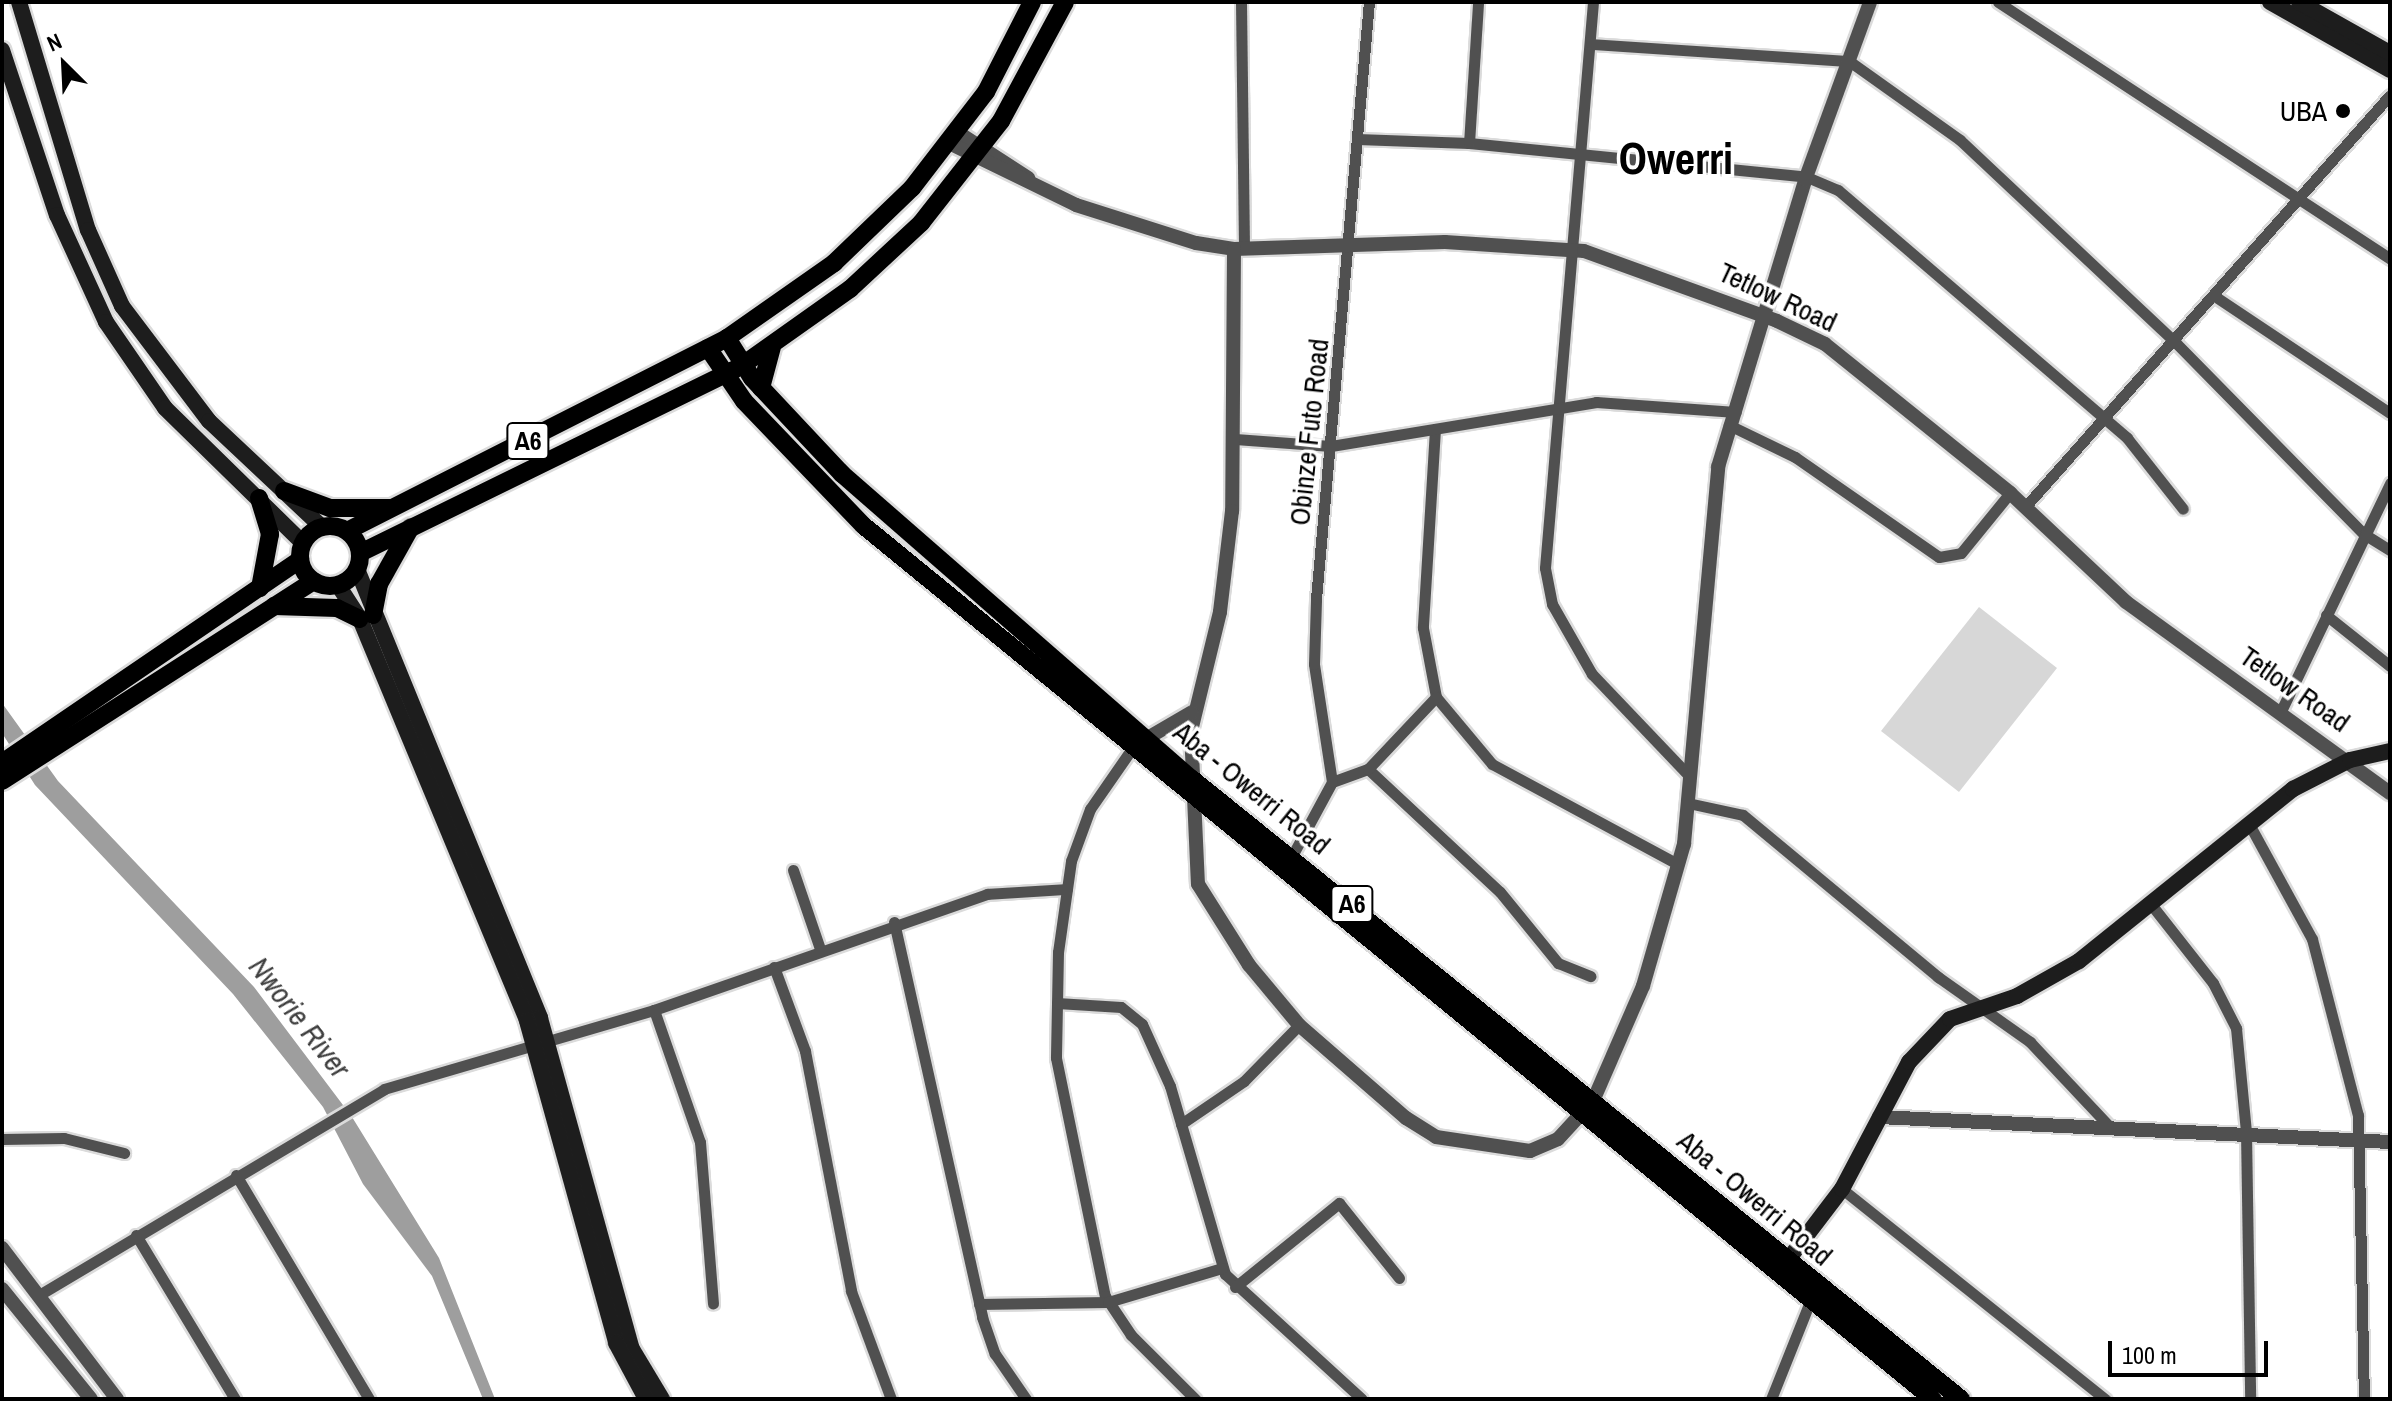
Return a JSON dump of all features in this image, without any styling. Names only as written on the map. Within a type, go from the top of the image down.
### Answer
[{"type":"main road","points":[[19,2],[75,193],[122,306],[170,376],[284,491],[322,527],[347,531],[358,561],[367,617],[542,1046],[632,1349],[662,1399]]},
{"type":"main road","points":[[727,338],[834,263],[953,137],[1032,2]]},
{"type":"main road","points":[[744,364],[772,347],[881,261],[979,154],[1065,2]]},
{"type":"main road","points":[[2270,2],[2390,70]]},
{"type":"main road","points":[[2299,2],[2390,53]]},
{"type":"main road","points":[[2,50],[57,215],[106,322],[165,408],[259,498],[301,552],[313,581]]},
{"type":"main road","name":"A6","points":[[347,531],[485,464],[727,338]]},
{"type":"main road","name":"Aba - Owerri Road","points":[[727,338],[761,388],[842,474],[1139,743],[1194,800],[1588,1107]]},
{"type":"main road","points":[[761,388],[772,347]]},
{"type":"main road","name":"Aba - Owerri Road","points":[[708,348],[744,401],[864,526],[1139,743],[1192,779],[1292,856],[1781,1269],[1961,1399]]},
{"type":"main road","name":"A6","points":[[338,585],[358,561],[411,527],[744,364]]},
{"type":"main road","name":"A6","points":[[698,388],[715,386],[744,401]]},
{"type":"main road","points":[[485,464],[496,487]]},
{"type":"main road","points":[[284,491],[330,508],[392,508]]},
{"type":"main road","points":[[259,498],[270,534],[260,588]]},
{"type":"main road","points":[[2,781],[82,718],[260,588],[301,552],[322,527]]},
{"type":"main road","points":[[367,617],[379,584],[411,527]]},
{"type":"main road","points":[[2,763],[313,581],[338,585],[367,617]]},
{"type":"main road","points":[[272,606],[337,608],[367,617]]},
{"type":"main road","points":[[1781,1269],[1842,1189],[1879,1117],[1922,1045],[1950,1019],[1986,1006],[2079,961],[2293,789],[2350,760],[2390,751]]},
{"type":"main road","points":[[542,1046],[616,1343],[646,1399]]},
{"type":"main road","name":"Aba - Owerri Road","points":[[1781,1269],[1809,1304],[1933,1399]]},
{"type":"street","points":[[1241,2],[1235,439],[1220,612],[1192,712],[1198,884],[1249,965],[1299,1025],[1436,1137],[1530,1151],[1558,1139],[1588,1107],[1643,986],[1678,864],[1688,803],[1718,467],[1807,177],[1870,2]]},
{"type":"street","name":"Obinze Futo Road","points":[[1332,782],[1314,664],[1369,2]]},
{"type":"street","points":[[1469,143],[1478,2]]},
{"type":"street","points":[[1593,2],[1583,154],[1571,250],[1545,568],[1552,604],[1592,674],[1690,777]]},
{"type":"street","points":[[1998,2],[2390,259]]},
{"type":"street","points":[[1591,44],[1849,61],[1960,140],[2176,343],[2364,534],[2390,550]]},
{"type":"street","points":[[2025,507],[2302,201],[2390,95]]},
{"type":"street","name":"Tetlow Road","points":[[953,137],[1052,194],[1152,233],[1239,249],[1351,245],[1571,250],[1763,314],[1825,344],[2010,493],[2126,602],[2350,760],[2390,793]]},
{"type":"street","points":[[1357,139],[1469,143],[1807,177],[1859,204],[2106,421],[2183,509]]},
{"type":"street","points":[[2216,297],[2390,413]]},
{"type":"street","points":[[1235,439],[1331,446],[1557,407],[1644,400],[1732,418],[1795,457],[1939,557],[1961,553],[2010,493]]},
{"type":"street","points":[[1435,429],[1423,628],[1436,697],[1492,764],[1678,864]]},
{"type":"street","points":[[2281,711],[2390,483]]},
{"type":"street","points":[[2326,615],[2390,666]]},
{"type":"street","points":[[1292,856],[1332,782],[1368,769],[1436,697]]},
{"type":"street","points":[[1192,712],[1139,743],[1090,809],[1067,889],[1057,1003],[1056,1058],[1070,1151],[1108,1302],[1195,1399]]},
{"type":"street","points":[[1368,769],[1500,892],[1558,963],[1590,976]]},
{"type":"street","points":[[1688,803],[1743,815],[1938,977],[1986,1006],[2109,1126]]},
{"type":"street","points":[[2249,824],[2312,939],[2360,1140],[2364,1399]]},
{"type":"street","points":[[793,870],[820,949]]},
{"type":"street","points":[[39,1295],[354,1102],[654,1010],[894,922],[1009,889],[1067,889]]},
{"type":"street","points":[[2150,903],[2230,1010],[2246,1132],[2250,1399]]},
{"type":"street","points":[[894,922],[979,1304],[995,1354],[1026,1399]]},
{"type":"street","points":[[774,967],[805,1051],[851,1291],[891,1399]]},
{"type":"street","points":[[1057,1003],[1121,1007],[1142,1024],[1181,1124],[1222,1268],[1235,1287],[1362,1399]]},
{"type":"street","points":[[654,1010],[700,1142],[713,1303]]},
{"type":"street","points":[[1181,1124],[1244,1081],[1299,1025]]},
{"type":"street","points":[[1879,1117],[2246,1132],[2390,1142]]},
{"type":"street","points":[[2,1139],[64,1138],[124,1153]]},
{"type":"street","points":[[236,1175],[369,1399]]},
{"type":"street","points":[[1842,1189],[2105,1399]]},
{"type":"street","points":[[1235,1287],[1339,1203],[1399,1278]]},
{"type":"street","points":[[136,1235],[235,1399]]},
{"type":"street","points":[[2,1248],[117,1399]]},
{"type":"street","points":[[979,1304],[1108,1302],[1222,1268]]},
{"type":"street","points":[[2,1289],[91,1399]]},
{"type":"street","points":[[1771,1399],[1809,1304]]},
{"type":"shaded area","points":[[1979,607],[2057,668],[1959,792],[1881,731]]},
{"type":"shaded area","points":[[2,703],[58,781],[254,987],[352,1117],[439,1258],[495,1399],[483,1399],[432,1276],[363,1184],[323,1107],[233,994],[35,785],[2,733]]},
{"type":"place","name":"UBA","points":[[2343,111]]},
{"type":"district","name":"Owerri","points":[[1676,158]]},
{"type":"water label","name":"Nworie River","points":[[300,1017]]}]
